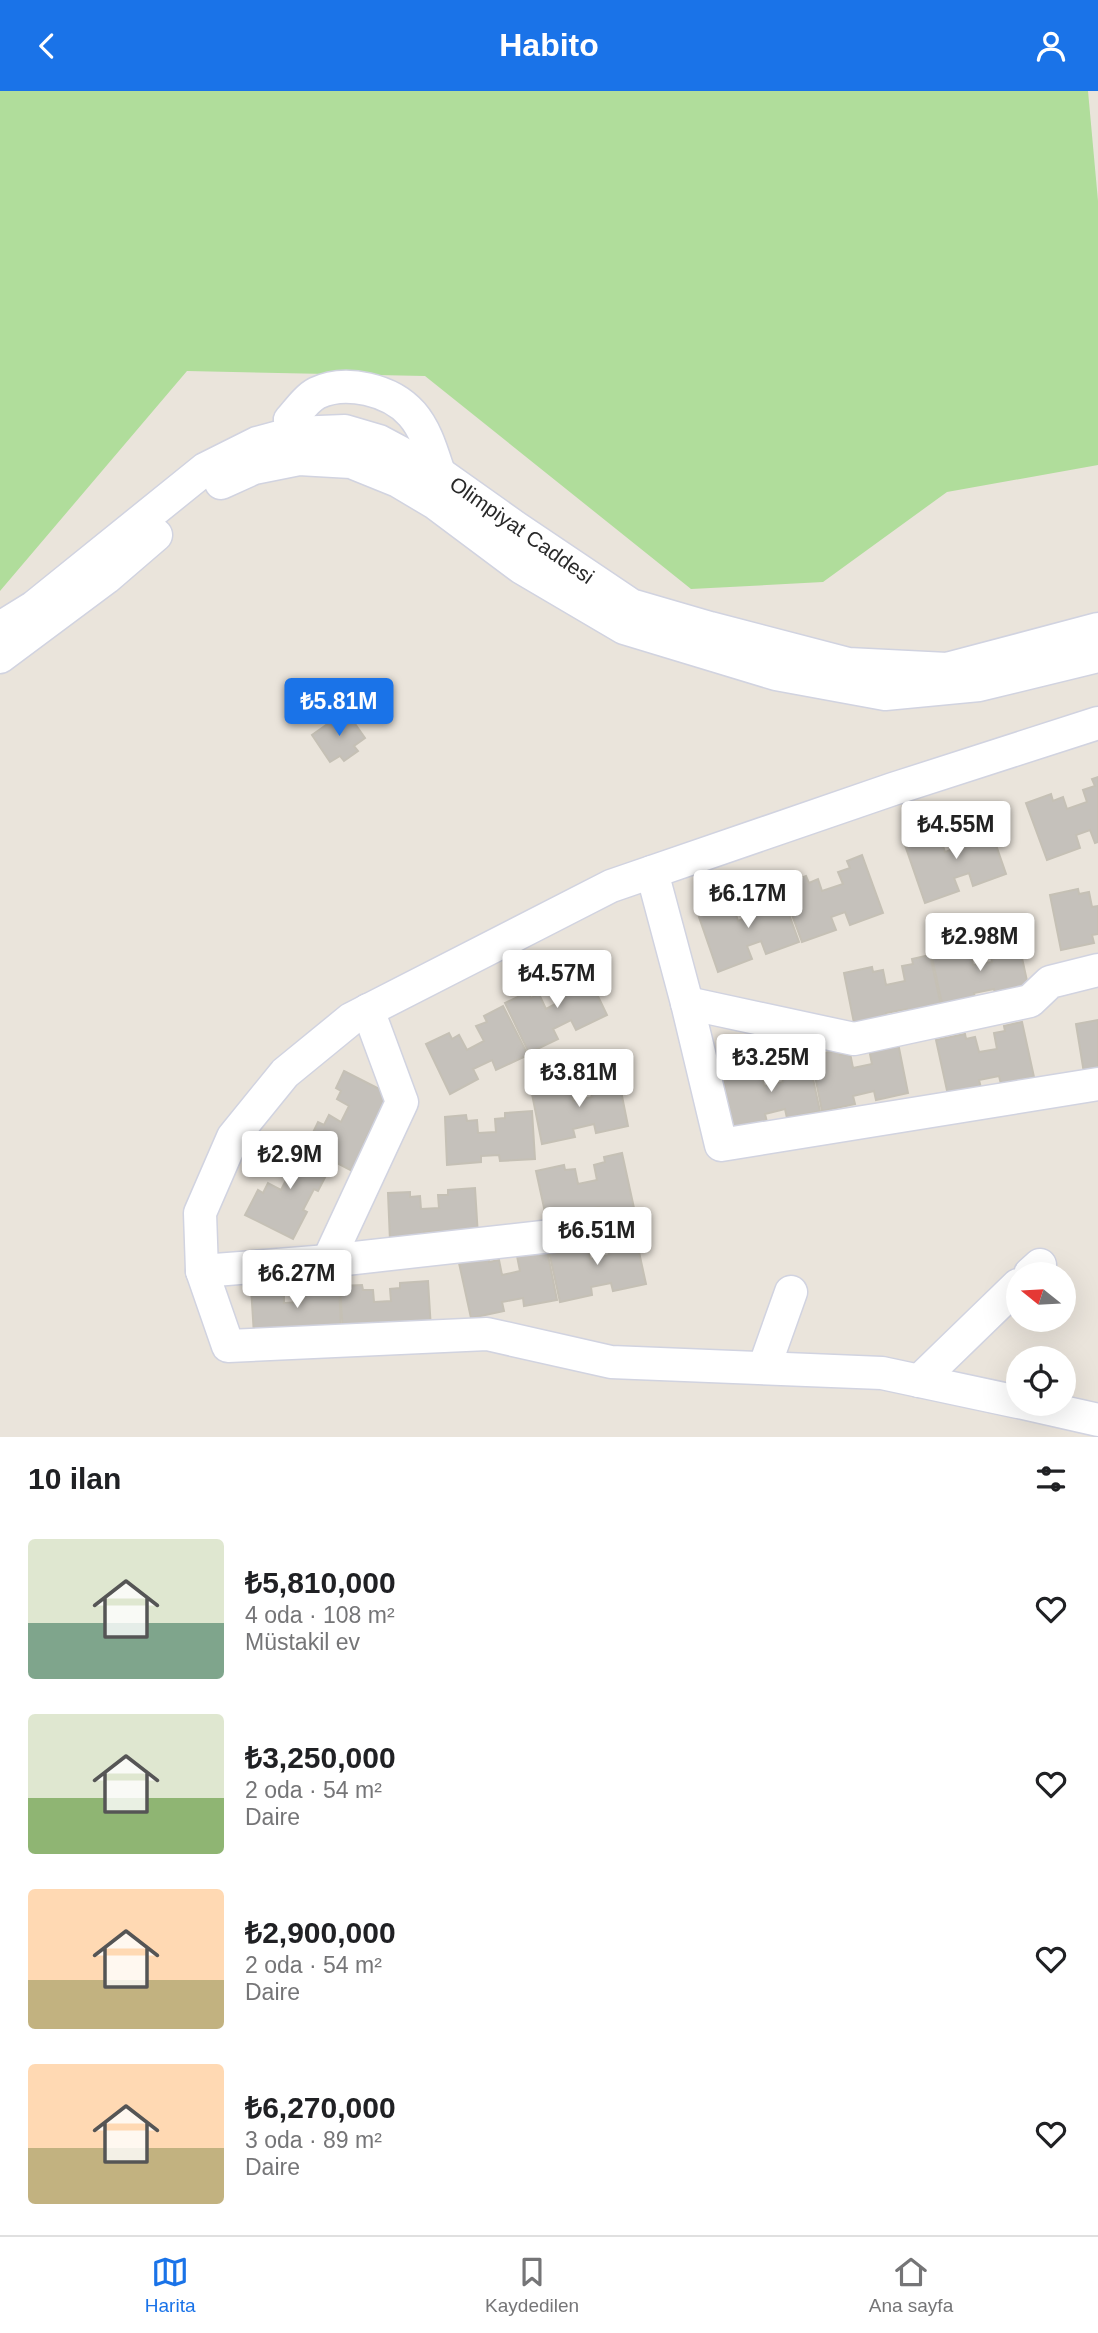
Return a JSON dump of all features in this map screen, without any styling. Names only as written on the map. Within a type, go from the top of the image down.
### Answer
[{"type":"street","points":[[351,462],[315,452],[294,433],[290,419],[316,393],[340,386],[367,389],[392,399],[411,413],[425,434],[439,473]]},
{"type":"street","name":"Olimpiyat Caddesi","points":[[0,628],[34,607],[205,469],[257,443],[294,433],[345,431],[379,441],[439,473],[631,605],[710,628],[848,664],[947,669],[1098,629]]},
{"type":"street","name":"Olimpiyat Caddesi","points":[[0,657],[106,579],[207,490],[254,468],[299,459],[351,462],[408,486],[523,568],[624,628],[776,674],[885,695],[979,685],[1098,656]]},
{"type":"street","points":[[1006,1400],[882,1373],[611,1362],[487,1334],[228,1346],[202,1271],[200,1213],[233,1137],[285,1073],[351,1019],[611,886],[892,789],[1098,723]]},
{"type":"street","points":[[652,872],[688,1003],[721,1145],[1098,1084]]},
{"type":"street","points":[[688,1003],[854,1039],[1030,1001],[1050,982],[1098,970]]},
{"type":"street","points":[[328,1261],[402,1102],[368,1010]]},
{"type":"street","points":[[202,1271],[328,1261],[596,1231]]},
{"type":"street","points":[[764,1368],[791,1292]]},
{"type":"street","points":[[919,1381],[1006,1298]]},
{"type":"street","points":[[1076,1415],[1098,1420]]},
{"type":"green space","points":[[0,91],[1088,91],[1098,201],[1098,465],[947,492],[823,582],[691,589],[425,376],[187,371],[0,591]]},
{"type":"building","points":[[346,711],[365,738],[354,746],[358,751],[344,761],[340,756],[330,762],[312,735]]},
{"type":"building","points":[[1098,777],[1098,842],[1095,843],[1090,830],[1076,835],[1080,848],[1047,860],[1026,803],[1051,794],[1053,801],[1063,797],[1067,809],[1087,802],[1083,790],[1095,786],[1092,779]]},
{"type":"building","points":[[986,816],[1006,874],[973,886],[969,873],[954,878],[959,891],[925,903],[905,845],[929,836],[931,843],[941,840],[945,852],[965,845],[961,833],[973,828],[970,821]]},
{"type":"building","points":[[862,855],[883,913],[850,925],[845,912],[831,917],[836,930],[802,942],[781,885],[806,876],[809,883],[818,879],[822,891],[843,884],[838,872],[850,868],[847,861]]},
{"type":"building","points":[[778,884],[799,942],[766,954],[761,941],[747,946],[752,959],[718,972],[698,914],[722,905],[725,912],[734,908],[738,921],[758,913],[754,901],[766,897],[763,890]]},
{"type":"building","points":[[1078,889],[1079,894],[1089,892],[1092,907],[1098,906],[1098,934],[1092,935],[1094,943],[1061,950],[1050,895]]},
{"type":"building","points":[[1017,935],[1029,990],[996,997],[994,989],[974,993],[976,1002],[943,1008],[931,953],[959,947],[960,952],[970,950],[973,965],[992,962],[989,946],[1000,944],[999,939]]},
{"type":"building","points":[[930,955],[942,1010],[909,1017],[907,1009],[886,1013],[888,1021],[855,1028],[844,973],[872,967],[873,972],[883,970],[886,985],[905,981],[902,966],[913,964],[912,959]]},
{"type":"building","points":[[583,965],[607,1015],[576,1030],[571,1020],[553,1029],[558,1039],[529,1053],[505,1003],[528,992],[531,998],[539,994],[546,1009],[563,1000],[556,986],[566,981],[563,975]]},
{"type":"building","points":[[503,1006],[528,1055],[496,1070],[492,1060],[473,1069],[478,1079],[450,1094],[426,1044],[449,1033],[452,1039],[459,1035],[467,1050],[484,1041],[476,1026],[487,1022],[484,1016]]},
{"type":"building","points":[[1098,1020],[1098,1071],[1084,1073],[1076,1024]]},
{"type":"building","points":[[1022,1022],[1034,1077],[1001,1084],[999,1076],[979,1080],[981,1088],[948,1095],[936,1040],[965,1034],[966,1039],[975,1037],[979,1052],[997,1049],[994,1033],[1005,1031],[1004,1026]]},
{"type":"building","points":[[897,1038],[908,1093],[876,1100],[874,1091],[853,1096],[855,1104],[822,1111],[811,1056],[839,1050],[840,1055],[850,1053],[853,1068],[872,1064],[869,1049]]},
{"type":"building","points":[[808,1056],[820,1111],[787,1118],[785,1109],[765,1114],[767,1122],[734,1129],[722,1074],[750,1068],[751,1073],[761,1071],[764,1086],[783,1082],[780,1067],[791,1065],[790,1060]]},
{"type":"building","points":[[344,1071],[393,1096],[379,1123],[375,1121],[364,1142],[368,1144],[354,1172],[306,1147],[318,1122],[324,1125],[329,1115],[341,1122],[349,1106],[337,1099],[341,1091],[336,1088]]},
{"type":"building","points":[[617,1071],[628,1126],[596,1133],[594,1124],[573,1129],[575,1137],[542,1144],[531,1089],[559,1083],[560,1088],[570,1086],[573,1101],[592,1097],[588,1082],[599,1080],[598,1075]]},
{"type":"building","points":[[532,1111],[535,1159],[500,1161],[499,1155],[481,1156],[481,1162],[447,1165],[445,1117],[466,1115],[467,1121],[477,1120],[478,1133],[496,1132],[495,1119],[505,1118],[505,1113]]},
{"type":"building","points":[[284,1140],[332,1164],[318,1191],[314,1189],[303,1210],[307,1212],[293,1239],[245,1215],[258,1190],[263,1193],[268,1183],[281,1190],[289,1174],[276,1168],[280,1159],[275,1156]]},
{"type":"building","points":[[622,1153],[634,1208],[601,1215],[599,1207],[579,1211],[580,1219],[548,1226],[536,1171],[564,1165],[565,1170],[575,1169],[578,1184],[597,1180],[594,1165],[605,1162],[604,1157]]},
{"type":"building","points":[[475,1188],[478,1236],[443,1238],[442,1231],[424,1232],[425,1239],[390,1241],[388,1193],[410,1192],[410,1197],[420,1196],[421,1209],[439,1208],[438,1195],[448,1195],[448,1190]]},
{"type":"building","points":[[634,1229],[646,1284],[613,1291],[611,1283],[591,1287],[592,1295],[560,1302],[548,1247],[587,1244],[590,1259],[609,1255],[606,1240],[617,1238],[616,1233]]},
{"type":"building","points":[[546,1245],[557,1300],[524,1306],[523,1298],[502,1302],[504,1311],[471,1318],[459,1263],[488,1257],[489,1262],[499,1260],[502,1275],[520,1271],[517,1256]]},
{"type":"building","points":[[428,1281],[431,1329],[343,1334],[340,1286],[362,1285],[363,1290],[373,1290],[374,1302],[391,1301],[390,1289],[400,1288],[400,1283]]},
{"type":"building","points":[[339,1282],[341,1330],[306,1332],[306,1326],[288,1327],[288,1333],[254,1335],[251,1287],[273,1286],[273,1291],[284,1291],[284,1303],[302,1302],[301,1290],[311,1289],[311,1284]]}]
